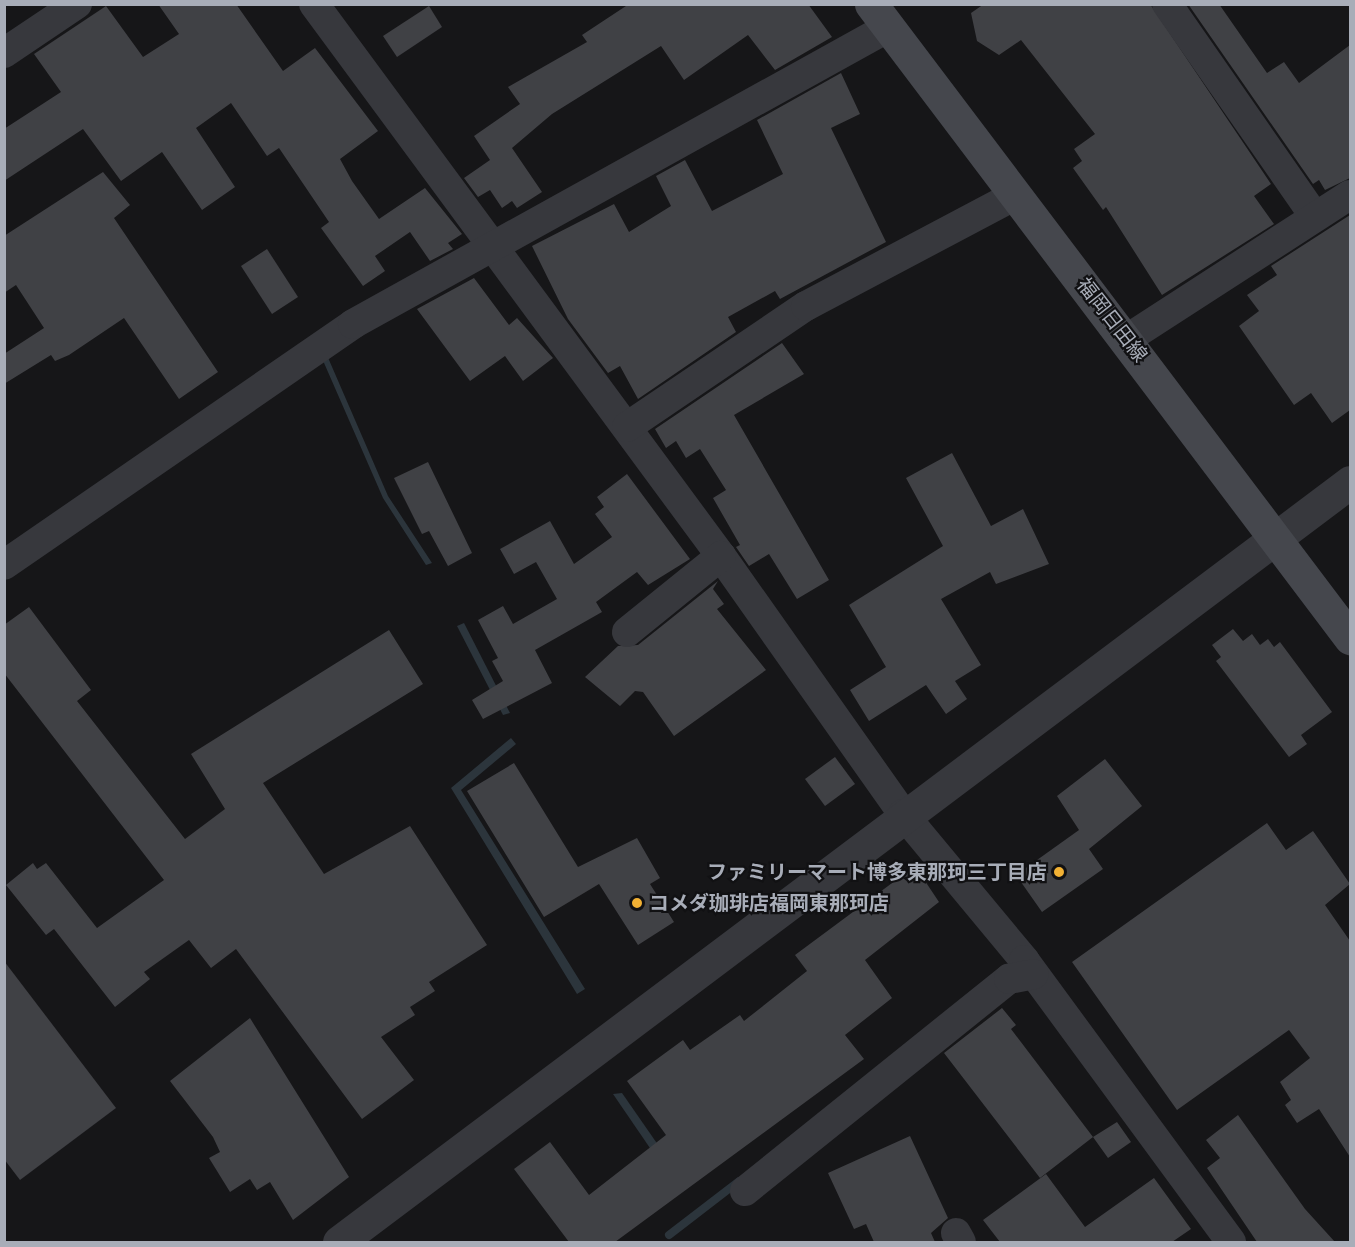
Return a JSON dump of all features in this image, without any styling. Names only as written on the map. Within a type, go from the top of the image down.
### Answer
[{"type":"main road","name":"福岡日田線","points":[[879,16],[1014,196],[1127,339],[1350,638]]},
{"type":"street","points":[[9,39],[77,4]]},
{"type":"street","points":[[314,4],[490,246],[721,556],[903,814],[1034,974],[1231,1242]]},
{"type":"street","points":[[1167,4],[1315,217]]},
{"type":"street","points":[[4,565],[353,324],[490,246],[879,16]]},
{"type":"street","points":[[1127,339],[1350,195]]},
{"type":"street","points":[[627,427],[806,306],[1014,196]]},
{"type":"street","points":[[339,1242],[903,814],[1350,482]]},
{"type":"street","points":[[627,632],[721,556]]},
{"type":"street","points":[[745,1191],[1009,979],[1034,974]]},
{"type":"shaded area","points":[[326,353],[388,496],[432,563],[426,565],[383,498],[321,356]]},
{"type":"shaded area","points":[[464,623],[510,713],[503,715],[457,626]]},
{"type":"shaded area","points":[[511,738],[516,744],[461,790],[585,989],[577,994],[451,788]]},
{"type":"shaded area","points":[[622,1093],[688,1188],[678,1189],[613,1094]]},
{"type":"building","points":[[158,4],[236,4],[283,71],[315,48],[378,131],[340,159],[352,181],[379,219],[425,188],[462,234],[448,243],[453,249],[430,261],[410,232],[375,256],[385,271],[363,286],[321,228],[329,222],[279,148],[267,156],[231,103],[196,128],[235,187],[202,210],[162,152],[121,181],[83,129],[4,181],[4,129],[61,92],[34,54],[106,6],[143,57],[179,34]]},
{"type":"building","points":[[629,4],[808,4],[832,37],[775,70],[748,35],[684,80],[661,46],[552,114],[512,148],[542,192],[517,208],[512,201],[502,208],[490,190],[478,197],[464,178],[490,160],[474,136],[520,104],[508,87],[587,42],[582,35]]},
{"type":"building","points":[[984,4],[1150,4],[1271,184],[1254,196],[1274,224],[1162,295],[1106,207],[1103,210],[1073,168],[1082,161],[1074,149],[1095,134],[1021,40],[999,55],[977,41],[971,13]]},
{"type":"building","points":[[1188,4],[1219,4],[1267,73],[1284,62],[1299,83],[1350,45],[1350,178],[1325,190],[1319,180],[1313,184]]},
{"type":"building","points":[[429,6],[442,27],[397,57],[383,36]]},
{"type":"building","points":[[841,73],[860,114],[831,128],[886,242],[780,299],[775,291],[728,317],[736,332],[638,399],[620,366],[608,373],[568,319],[532,246],[614,204],[629,232],[671,206],[656,176],[685,160],[712,211],[783,174],[757,120]]},
{"type":"building","points":[[103,172],[130,205],[114,218],[218,372],[179,399],[124,318],[69,355],[55,361],[51,355],[4,384],[4,354],[44,328],[16,285],[4,293],[4,236]]},
{"type":"building","points":[[1350,215],[1350,410],[1332,423],[1311,393],[1294,405],[1239,326],[1259,311],[1247,295],[1277,275],[1271,266]]},
{"type":"building","points":[[267,249],[298,297],[272,314],[241,266]]},
{"type":"building","points":[[474,278],[509,325],[517,318],[553,358],[523,381],[505,356],[470,381],[417,309]]},
{"type":"building","points":[[782,343],[804,374],[734,415],[829,580],[797,599],[769,554],[749,566],[736,547],[740,545],[713,498],[726,490],[700,449],[686,458],[676,441],[666,448],[655,429]]},
{"type":"building","points":[[952,453],[991,526],[1023,509],[1049,564],[996,584],[990,572],[941,599],[981,665],[955,681],[967,699],[946,714],[926,685],[869,721],[850,690],[886,667],[849,605],[943,546],[906,478]]},
{"type":"building","points":[[428,462],[472,553],[448,566],[429,531],[422,534],[394,478]]},
{"type":"building","points":[[627,474],[690,559],[648,585],[637,572],[596,602],[602,612],[535,650],[552,683],[483,719],[472,700],[503,681],[492,661],[498,658],[478,620],[503,606],[513,624],[557,599],[536,562],[514,574],[500,549],[550,521],[574,564],[612,537],[595,514],[604,507],[597,497]]},
{"type":"building","points":[[718,581],[713,589],[724,604],[717,609],[766,670],[674,736],[643,692],[635,691],[620,706],[585,677],[618,646],[638,645]]},
{"type":"building","points":[[29,607],[91,690],[77,701],[185,839],[225,809],[191,754],[389,630],[423,684],[263,783],[324,874],[410,826],[487,945],[429,982],[435,991],[410,1007],[415,1015],[381,1037],[414,1080],[362,1119],[236,949],[211,968],[189,940],[144,972],[150,979],[115,1007],[54,929],[46,935],[6,885],[33,863],[37,869],[46,863],[97,928],[164,880],[4,673],[4,625]]},
{"type":"building","points":[[1233,629],[1243,641],[1252,634],[1260,645],[1268,639],[1274,647],[1280,642],[1332,712],[1301,735],[1307,744],[1289,757],[1216,661],[1221,657],[1212,645]]},
{"type":"building","points":[[835,757],[855,784],[825,806],[805,779]]},
{"type":"building","points":[[1105,759],[1142,806],[1089,849],[1103,869],[1042,912],[1016,875],[1079,830],[1057,796]]},
{"type":"building","points":[[514,763],[578,867],[637,838],[660,878],[650,884],[674,922],[638,945],[599,884],[544,917],[467,791]]},
{"type":"building","points":[[1267,823],[1286,850],[1313,831],[1350,884],[1325,905],[1350,941],[1350,1157],[1319,1109],[1297,1123],[1285,1105],[1291,1100],[1280,1082],[1310,1058],[1289,1030],[1177,1110],[1072,962]]},
{"type":"building","points":[[915,866],[939,902],[865,960],[892,998],[845,1035],[864,1059],[615,1242],[569,1242],[514,1169],[550,1142],[589,1195],[666,1135],[627,1081],[683,1040],[690,1050],[740,1015],[744,1021],[807,971],[795,955]]},
{"type":"building","points":[[4,961],[116,1108],[20,1180],[4,1159]]},
{"type":"building","points":[[1002,1008],[1016,1025],[1011,1029],[1093,1137],[1040,1178],[944,1053]]},
{"type":"building","points":[[250,1018],[349,1177],[293,1220],[270,1182],[257,1190],[250,1179],[230,1192],[209,1158],[220,1152],[213,1137],[170,1081]]},
{"type":"building","points":[[1238,1115],[1305,1209],[1335,1242],[1257,1242],[1207,1168],[1220,1158],[1206,1140]]},
{"type":"building","points":[[1117,1122],[1131,1142],[1108,1158],[1093,1137]]},
{"type":"building","points":[[910,1136],[948,1218],[931,1233],[935,1242],[874,1242],[866,1224],[854,1229],[828,1173]]},
{"type":"building","points":[[1046,1174],[1085,1227],[1154,1178],[1191,1229],[1172,1242],[1000,1242],[983,1220]]},
{"type":"waterway","points":[[669,1235],[739,1181]]},
{"type":"place","name":"ファミリーマート博多東那珂三丁目店","points":[[1059,872]]},
{"type":"place","name":"コメダ珈琲店福岡東那珂店","points":[[637,903]]}]
